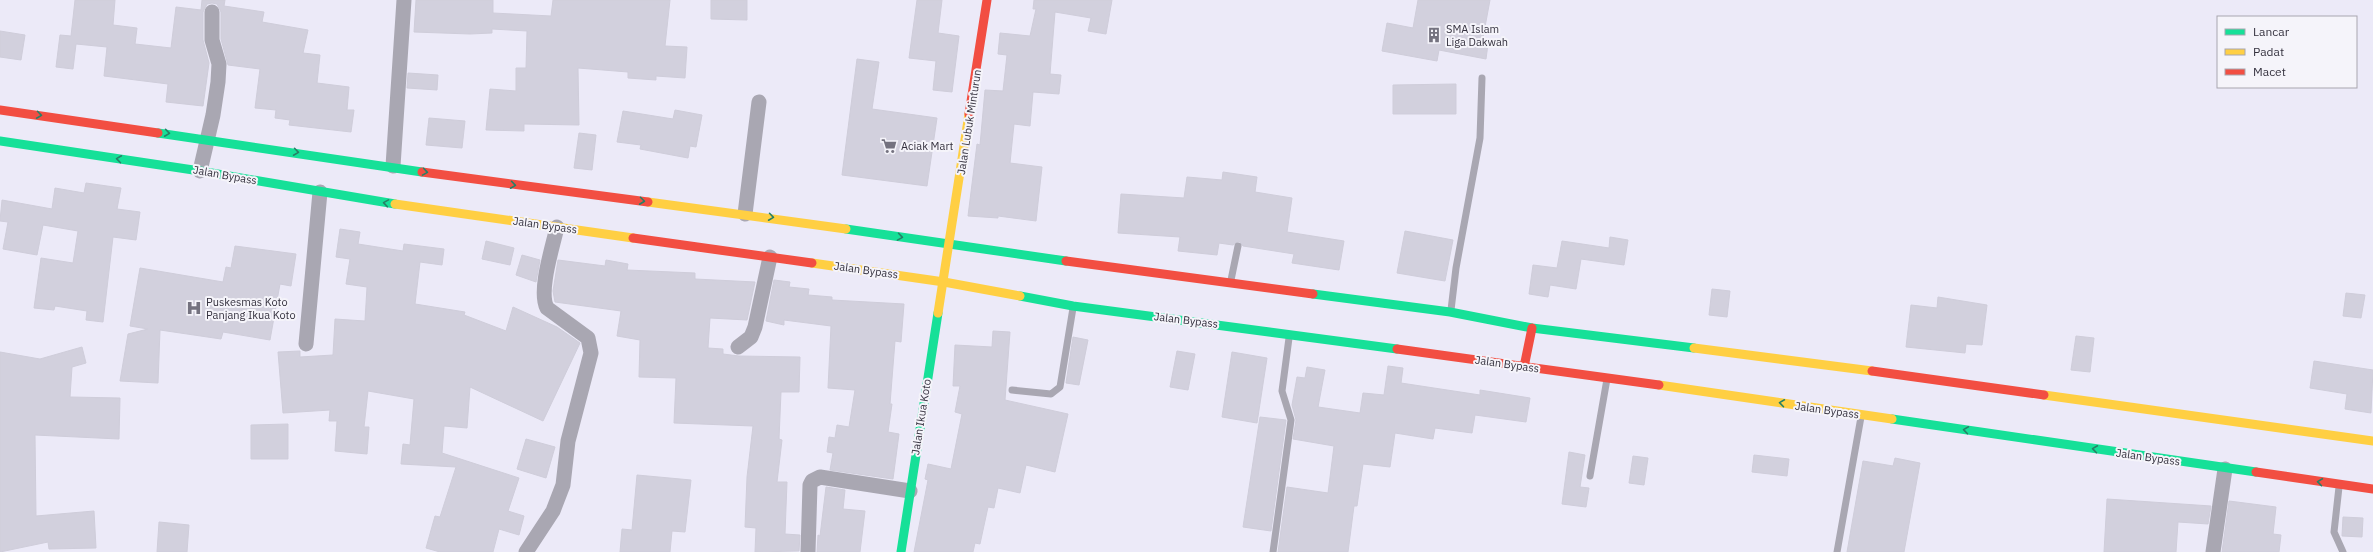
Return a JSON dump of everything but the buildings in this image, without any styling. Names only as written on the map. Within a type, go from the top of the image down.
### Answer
[{"type":"main road","name":"Jalan Lubuk Minturun","points":[[944,282],[987,0]]},
{"type":"main road","points":[[0,110],[393,166],[474,180],[745,214],[949,244],[1450,312],[1532,328],[1844,368],[2373,441]]},
{"type":"main road","name":"Jalan Bypass","points":[[0,141],[200,171],[320,192],[944,282],[1073,306],[1608,377],[2225,469],[2373,489]]},
{"type":"main road","name":"Jalan Ikua Koto","points":[[901,552],[944,282]]},
{"type":"main road","points":[[1524,367],[1532,328]]},
{"type":"street","points":[[393,166],[404,0]]},
{"type":"street","points":[[200,171],[206,139],[213,115],[219,64],[212,40],[212,12]]},
{"type":"street","points":[[745,214],[759,102]]},
{"type":"street","points":[[306,344],[320,192]]},
{"type":"street","points":[[526,552],[554,511],[563,485],[568,441],[591,353],[588,338],[547,308],[544,302],[546,276],[557,227]]},
{"type":"street","points":[[738,347],[752,337],[770,257]]},
{"type":"street","points":[[2213,552],[2225,469]]},
{"type":"street","points":[[808,552],[810,485],[816,478],[820,477],[910,491]]},
{"type":"lane","points":[[1450,312],[1456,268],[1480,138],[1482,78]]},
{"type":"lane","points":[[1230,282],[1238,246]]},
{"type":"lane","points":[[1012,390],[1051,394],[1060,387],[1073,306]]},
{"type":"lane","points":[[1273,552],[1291,420],[1282,391],[1289,334]]},
{"type":"lane","points":[[1590,476],[1608,377]]},
{"type":"lane","points":[[1836,552],[1861,415]]},
{"type":"lane","points":[[2339,485],[2334,532],[2343,552]]},
{"type":"traffic: fast","points":[[158,133],[422,172]]},
{"type":"traffic: fast","points":[[0,141],[200,171],[395,204]]},
{"type":"traffic: fast","points":[[846,229],[1066,261]]},
{"type":"traffic: fast","points":[[1313,294],[1450,312],[1532,328],[1694,348]]},
{"type":"traffic: fast","points":[[1020,296],[1073,306],[1397,349]]},
{"type":"traffic: fast","points":[[901,552],[938,313]]},
{"type":"traffic: fast","points":[[1892,419],[2256,472]]},
{"type":"traffic: slow","points":[[938,313],[969,114]]},
{"type":"traffic: slow","points":[[648,202],[846,229]]},
{"type":"traffic: slow","points":[[395,204],[633,238]]},
{"type":"traffic: slow","points":[[812,263],[944,282],[1020,296]]},
{"type":"traffic: slow","points":[[1694,348],[1872,371]]},
{"type":"traffic: slow","points":[[1659,385],[1892,419]]},
{"type":"traffic: slow","points":[[2044,395],[2373,441]]},
{"type":"traffic: jam","points":[[969,114],[987,0]]},
{"type":"traffic: jam","points":[[0,110],[158,133]]},
{"type":"traffic: jam","points":[[422,172],[648,202]]},
{"type":"traffic: jam","points":[[633,238],[812,263]]},
{"type":"traffic: jam","points":[[1066,261],[1313,294]]},
{"type":"traffic: jam","points":[[1524,367],[1532,328]]},
{"type":"traffic: jam","points":[[1397,349],[1659,385]]},
{"type":"traffic: jam","points":[[1872,371],[2044,395]]},
{"type":"traffic: jam","points":[[2256,472],[2373,489]]},
{"type":"place","name":"SMA Islam Liga Dakwah","points":[[1434,35]]},
{"type":"place","name":"Aciak Mart","points":[[889,146]]},
{"type":"place","name":"Puskesmas Koto Panjang Ikua Koto","points":[[194,308]]}]
